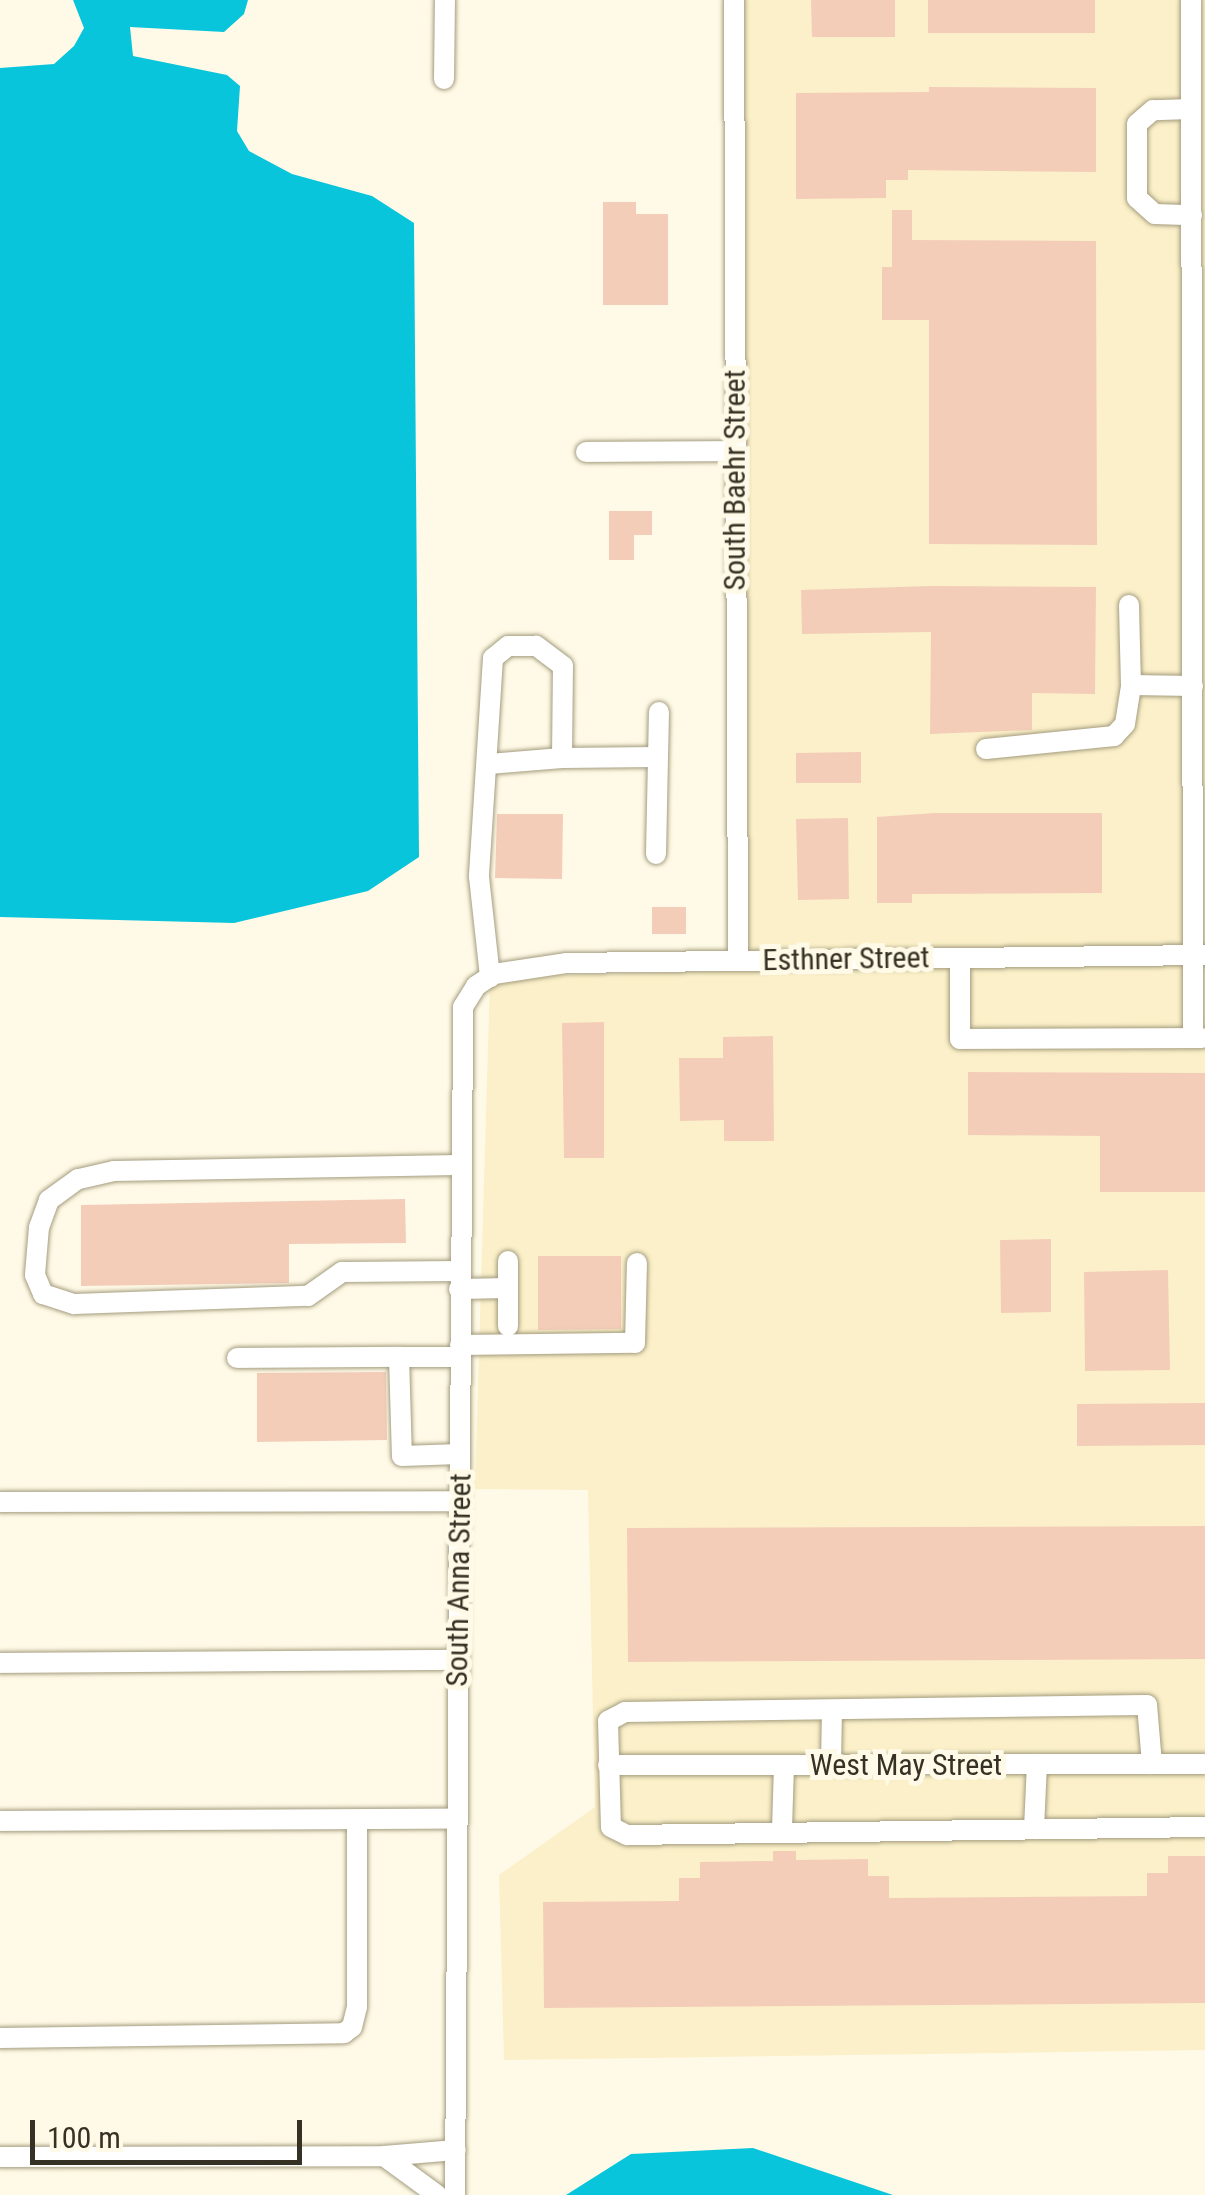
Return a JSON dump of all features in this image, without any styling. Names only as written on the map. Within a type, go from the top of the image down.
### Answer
[{"type":"street","points":[[444,79],[445,0]]},
{"type":"street","name":"South Baehr Street","points":[[734,0],[738,960]]},
{"type":"street","points":[[960,958],[960,1039],[1199,1038],[1193,686],[1199,450],[1190,0]]},
{"type":"street","points":[[1191,109],[1153,110],[1137,124],[1137,198],[1155,214],[1192,214]]},
{"type":"street","points":[[586,452],[735,452]]},
{"type":"street","points":[[986,749],[1114,736],[1125,724],[1130,685],[1129,605]]},
{"type":"street","points":[[490,977],[478,877],[490,764],[492,658],[508,646],[536,646],[563,666],[562,758]]},
{"type":"street","points":[[1130,685],[1193,686]]},
{"type":"street","points":[[656,854],[659,712]]},
{"type":"street","points":[[490,764],[657,757]]},
{"type":"street","name":"Esthner Street","points":[[490,977],[567,963],[1198,955]]},
{"type":"street","name":"South Anna Street","points":[[456,2195],[458,1165],[463,1008],[476,986],[490,977]]},
{"type":"street","points":[[458,1165],[114,1170],[78,1179],[49,1200],[36,1262],[43,1294],[74,1304],[308,1296],[342,1272],[459,1280],[508,1288]]},
{"type":"street","points":[[508,1261],[508,1326]]},
{"type":"street","points":[[237,1358],[399,1358],[635,1342],[636,1264]]},
{"type":"street","points":[[399,1358],[402,1456],[460,1454]]},
{"type":"street","points":[[0,1502],[460,1501]]},
{"type":"street","points":[[0,1664],[459,1660]]},
{"type":"street","points":[[1152,1764],[1147,1705],[625,1712],[608,1721],[611,1827],[627,1834],[782,1829],[1205,1827]]},
{"type":"street","points":[[831,1765],[832,1710]]},
{"type":"street","points":[[1034,1829],[1037,1764]]},
{"type":"street","name":"West May Street","points":[[608,1765],[1205,1764]]},
{"type":"street","points":[[782,1829],[784,1765]]},
{"type":"street","points":[[0,1821],[456,1819]]},
{"type":"street","points":[[0,2038],[344,2032],[352,2027],[357,2008],[357,1820]]},
{"type":"street","points":[[0,2156],[384,2156],[456,2150]]},
{"type":"street","points":[[384,2156],[437,2195]]},
{"type":"shaded area","points":[[737,0],[1205,0],[1205,955],[738,960]]},
{"type":"shaded area","points":[[1205,959],[1205,2050],[504,2060],[499,1875],[595,1807],[588,1490],[475,1489],[490,977]]},
{"type":"water","points":[[73,0],[248,0],[244,14],[224,32],[130,27],[133,56],[227,75],[240,86],[237,131],[249,151],[292,174],[372,196],[414,223],[419,857],[368,891],[234,923],[0,917],[0,68],[54,64],[74,46],[84,28]]},
{"type":"water","points":[[753,2148],[893,2195],[566,2195],[631,2154]]},
{"type":"building","points":[[811,0],[895,0],[895,37],[812,37]]},
{"type":"building","points":[[928,0],[1095,0],[1095,33],[928,33]]},
{"type":"building","points":[[929,87],[1096,88],[1096,172],[908,170],[908,180],[886,180],[886,198],[796,199],[796,93],[929,92]]},
{"type":"building","points":[[603,202],[636,202],[636,214],[668,214],[668,305],[603,305]]},
{"type":"building","points":[[892,210],[912,210],[912,240],[1096,241],[1097,545],[929,544],[929,320],[882,320],[882,267],[892,267]]},
{"type":"building","points":[[609,511],[652,511],[652,535],[634,535],[634,560],[609,560]]},
{"type":"building","points":[[1096,587],[1095,694],[1032,693],[1032,730],[930,734],[931,632],[802,634],[801,590]]},
{"type":"building","points":[[861,752],[861,783],[796,783],[796,753]]},
{"type":"building","points":[[1102,813],[1102,893],[912,894],[912,903],[877,903],[877,817]]},
{"type":"building","points":[[497,814],[563,814],[562,879],[495,878]]},
{"type":"building","points":[[848,818],[849,899],[798,900],[796,819]]},
{"type":"building","points":[[652,907],[686,907],[686,934],[652,934]]},
{"type":"building","points":[[604,1022],[604,1158],[564,1158],[562,1023]]},
{"type":"building","points":[[773,1036],[774,1141],[724,1141],[724,1120],[680,1121],[679,1058],[723,1058],[723,1037]]},
{"type":"building","points":[[968,1072],[1205,1073],[1205,1192],[1100,1192],[1100,1136],[968,1135]]},
{"type":"building","points":[[405,1199],[406,1243],[289,1244],[289,1283],[81,1286],[81,1205]]},
{"type":"building","points":[[1051,1239],[1051,1312],[1001,1313],[1000,1240]]},
{"type":"building","points":[[538,1256],[621,1256],[621,1329],[538,1330]]},
{"type":"building","points":[[1168,1270],[1170,1370],[1085,1371],[1084,1272]]},
{"type":"building","points":[[386,1372],[387,1440],[257,1442],[257,1373]]},
{"type":"building","points":[[1205,1403],[1205,1445],[1077,1446],[1077,1404]]},
{"type":"building","points":[[1205,1526],[1205,1659],[628,1662],[627,1528]]},
{"type":"building","points":[[773,1851],[796,1851],[796,1860],[868,1859],[868,1876],[889,1876],[889,1898],[1147,1896],[1147,1873],[1168,1873],[1168,1856],[1205,1856],[1205,2003],[544,2008],[543,1902],[679,1901],[679,1878],[700,1878],[700,1862],[773,1861]]}]
